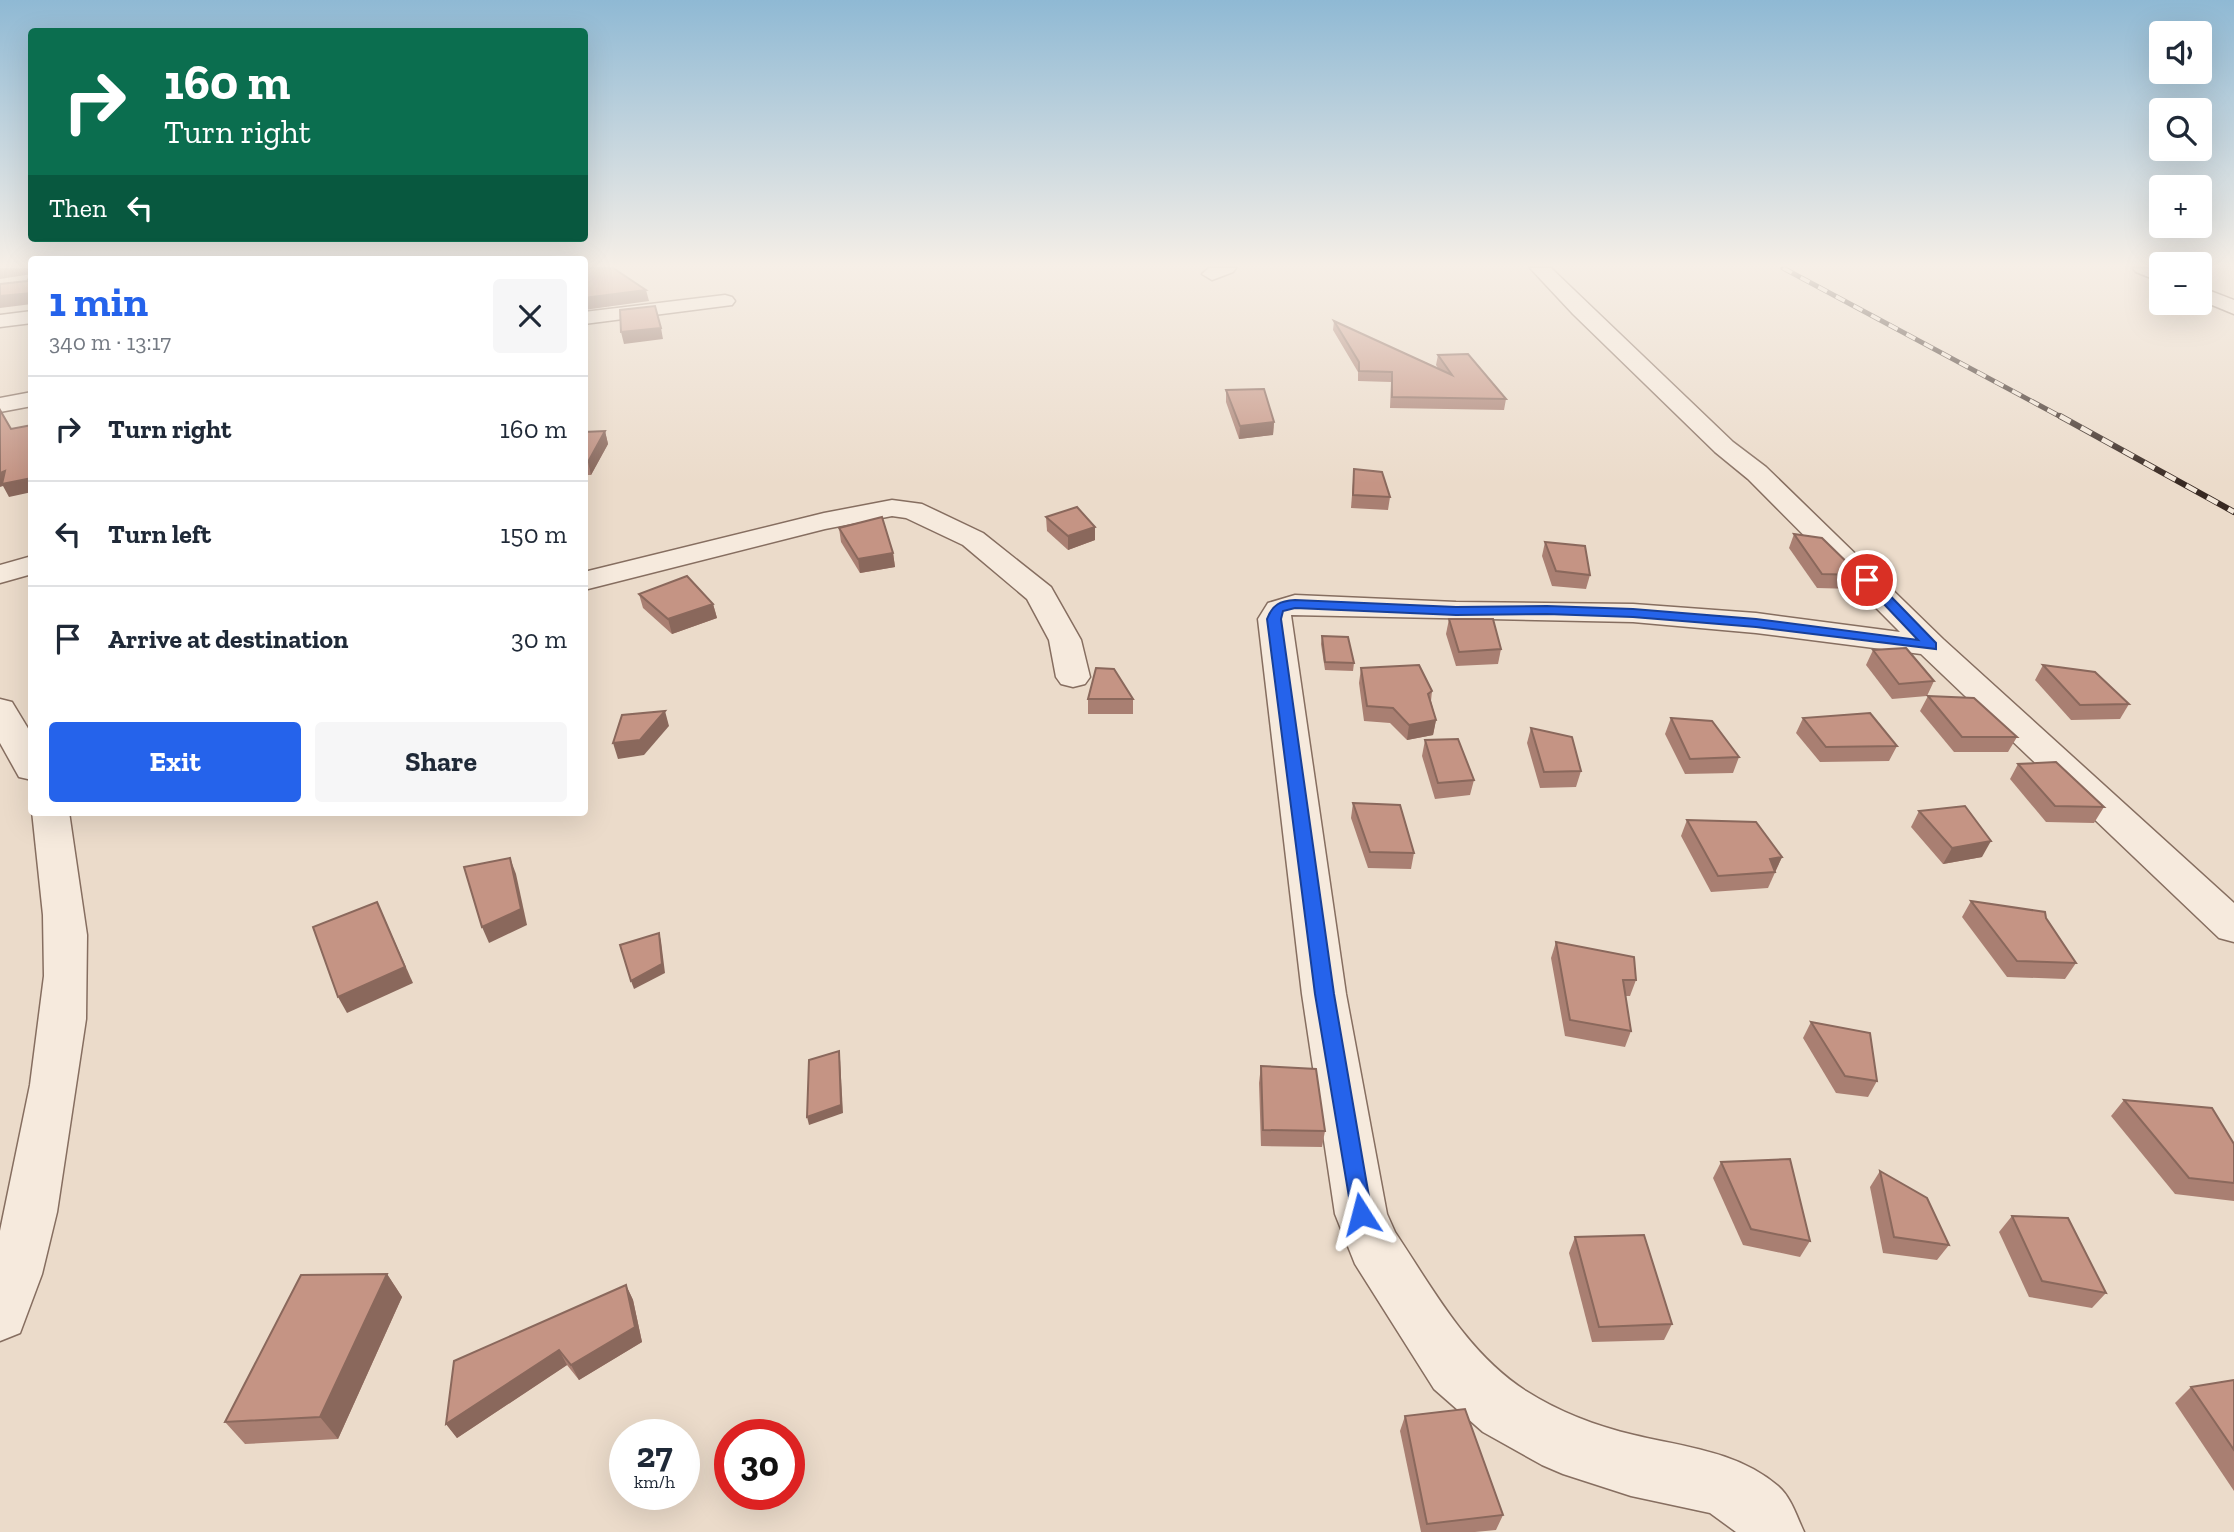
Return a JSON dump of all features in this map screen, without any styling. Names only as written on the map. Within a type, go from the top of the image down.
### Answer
[{"type":"street","points":[[1611,339],[1867,580],[1931,646],[2234,927]]},
{"type":"street","points":[[0,405],[28,400]]},
{"type":"street","points":[[588,580],[824,521],[892,508],[912,510],[972,539],[1040,594],[1065,639],[1073,677]]},
{"type":"street","points":[[0,573],[28,566]]},
{"type":"street","points":[[1772,1532],[1758,1510],[1734,1492],[1714,1483],[1630,1465],[1563,1444],[1504,1411],[1454,1369],[1374,1247],[1361,1214],[1324,994],[1274,619],[1278,609],[1295,604],[1456,611],[1633,613],[1756,623],[1931,646]]},
{"type":"street","points":[[0,1314],[9,1292],[32,1210],[55,1079],[66,974],[60,866],[51,816]]},
{"type":"building","points":[[1345,339],[1374,339],[1452,375],[1438,355],[1468,354],[1506,399],[1392,397],[1392,372],[1359,371],[1359,362]]},
{"type":"building","points":[[1264,389],[1274,422],[1240,426],[1226,390]]},
{"type":"building","points":[[0,410],[11,429],[28,426],[28,479],[2,484],[5,471],[0,473]]},
{"type":"building","points":[[605,431],[588,462],[588,432]]},
{"type":"building","points":[[1354,469],[1382,472],[1390,497],[1353,495]]},
{"type":"building","points":[[1077,507],[1095,527],[1068,536],[1046,517]]},
{"type":"building","points":[[882,517],[893,553],[858,559],[839,528]]},
{"type":"building","points":[[1794,534],[1822,538],[1860,575],[1822,574]]},
{"type":"building","points":[[1545,542],[1585,546],[1590,575],[1556,571]]},
{"type":"building","points":[[687,576],[713,604],[668,619],[639,594]]},
{"type":"building","points":[[1449,619],[1493,619],[1501,649],[1459,652]]},
{"type":"building","points":[[1322,636],[1348,637],[1354,663],[1325,662]]},
{"type":"building","points":[[1906,648],[1934,681],[1899,684],[1873,650]]},
{"type":"building","points":[[1419,665],[1432,691],[1428,694],[1436,720],[1409,725],[1393,708],[1367,706],[1361,668]]},
{"type":"building","points":[[2043,665],[2095,672],[2129,704],[2080,705]]},
{"type":"building","points":[[1096,668],[1114,669],[1133,699],[1088,699]]},
{"type":"building","points":[[1928,696],[1974,698],[2017,737],[1962,737]]},
{"type":"building","points":[[665,711],[640,740],[613,743],[622,715]]},
{"type":"building","points":[[1870,713],[1897,746],[1826,747],[1803,718]]},
{"type":"building","points":[[1671,718],[1712,721],[1739,757],[1690,759]]},
{"type":"building","points":[[1531,728],[1572,737],[1581,771],[1544,772]]},
{"type":"building","points":[[1458,739],[1474,780],[1438,783],[1425,740]]},
{"type":"building","points":[[2056,762],[2104,807],[2055,806],[2018,764]]},
{"type":"building","points":[[1353,803],[1400,805],[1414,853],[1370,852]]},
{"type":"building","points":[[1965,806],[1991,841],[1952,848],[1919,811]]},
{"type":"building","points":[[1687,820],[1756,822],[1782,857],[1770,859],[1775,872],[1718,876]]},
{"type":"building","points":[[510,858],[521,909],[482,927],[464,867]]},
{"type":"building","points":[[1971,901],[2045,912],[2046,918],[2076,963],[2017,961]]},
{"type":"building","points":[[377,902],[405,967],[338,997],[313,927]]},
{"type":"building","points":[[659,933],[662,964],[631,981],[620,945]]},
{"type":"building","points":[[1556,942],[1634,957],[1636,980],[1623,980],[1631,1031],[1570,1020]]},
{"type":"building","points":[[1811,1022],[1870,1033],[1877,1081],[1845,1076]]},
{"type":"building","points":[[839,1051],[841,1105],[807,1117],[809,1060]]},
{"type":"building","points":[[1261,1066],[1316,1069],[1325,1131],[1263,1130]]},
{"type":"building","points":[[2124,1100],[2212,1108],[2234,1144],[2234,1183],[2189,1178]]},
{"type":"building","points":[[1790,1159],[1810,1241],[1751,1229],[1721,1162]]},
{"type":"building","points":[[1880,1171],[1927,1198],[1949,1245],[1894,1237]]},
{"type":"building","points":[[2012,1216],[2068,1218],[2106,1293],[2042,1281]]},
{"type":"building","points":[[1644,1235],[1672,1324],[1599,1327],[1575,1237]]},
{"type":"building","points":[[387,1274],[320,1417],[225,1422],[301,1275]]},
{"type":"building","points":[[626,1285],[635,1327],[571,1365],[559,1350],[446,1424],[454,1361]]},
{"type":"building","points":[[2234,1380],[2234,1450],[2191,1387]]},
{"type":"building","points":[[1465,1409],[1503,1515],[1427,1524],[1405,1416]]},
{"type":"railway","points":[[1916,339],[2063,418]]},
{"type":"railway","points":[[2060,416],[2234,512]]},
{"type":"route","points":[[1361,1214],[1324,994],[1274,619],[1278,609],[1295,604],[1375,609],[1633,613],[1756,623],[1931,646],[1867,580]]}]
